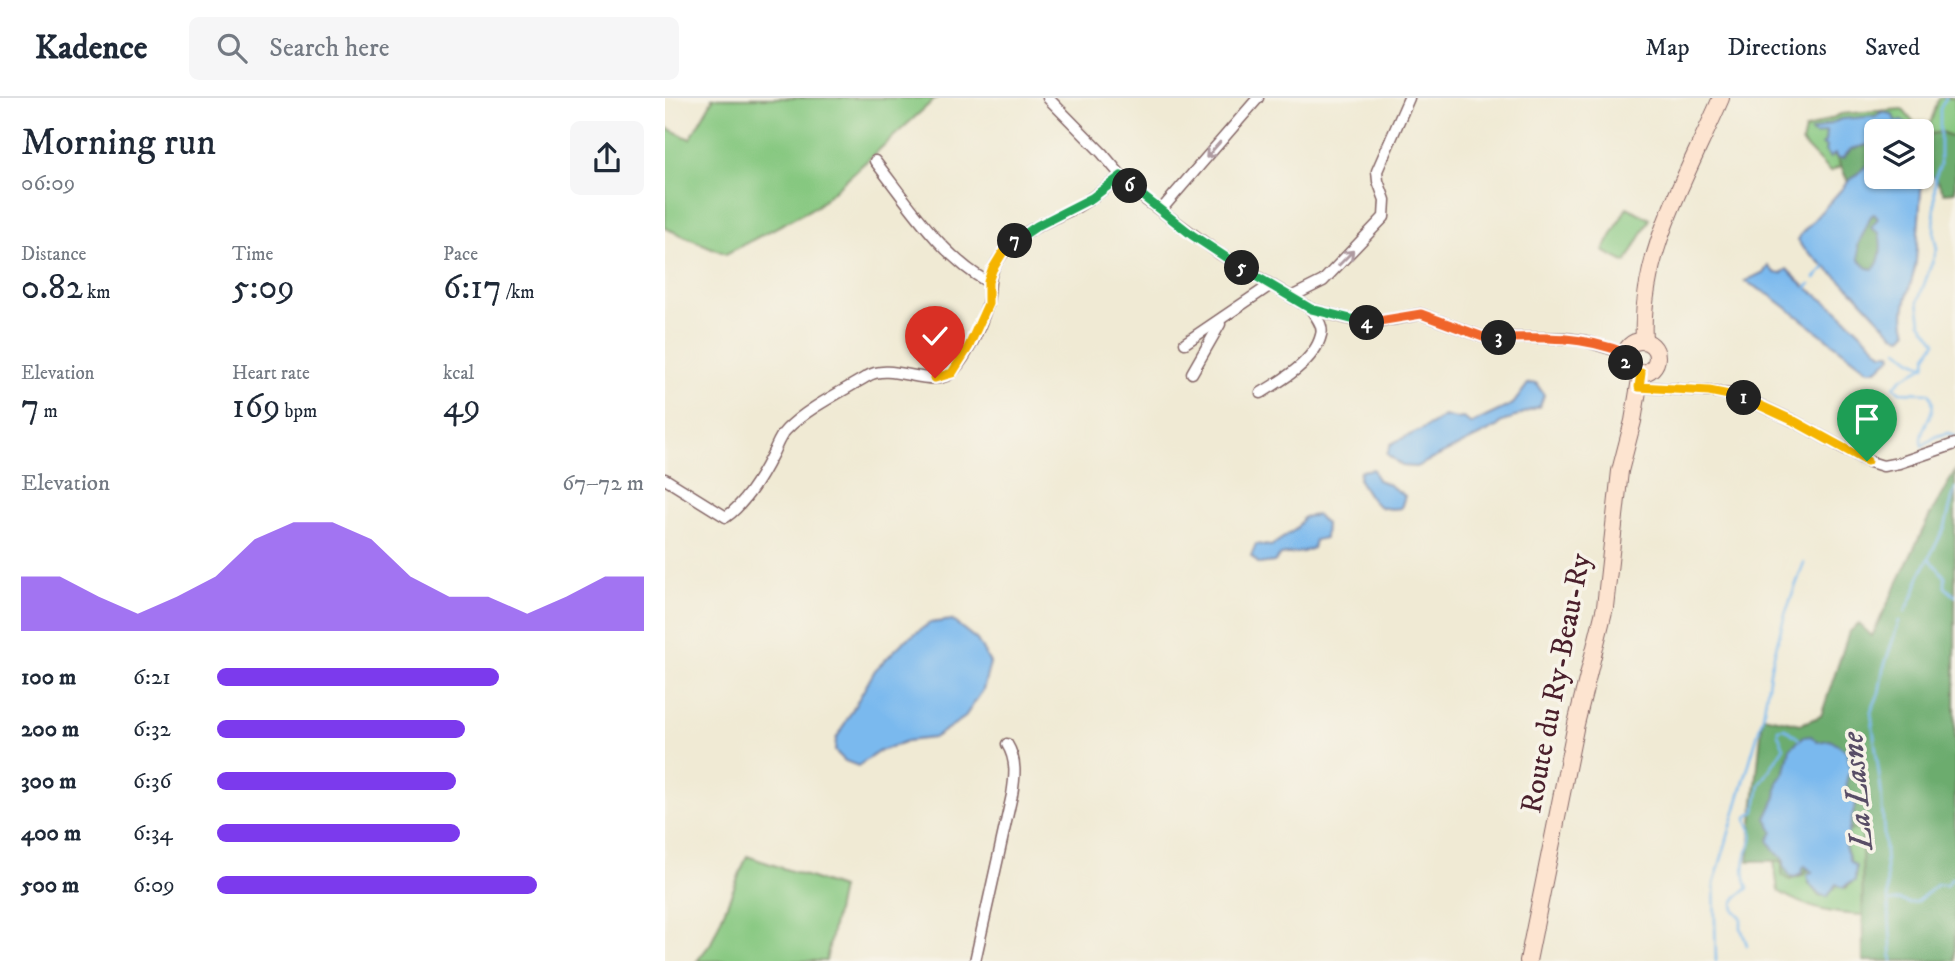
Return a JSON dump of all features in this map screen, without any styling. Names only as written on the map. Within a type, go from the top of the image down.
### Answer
[{"type":"street","points":[[1048,98],[1121,176],[1192,235],[1269,286],[1311,309],[1368,324],[1421,314],[1483,337],[1565,338],[1625,353]]},
{"type":"street","points":[[1291,298],[1323,281],[1384,217],[1385,200],[1377,171],[1409,98]]},
{"type":"street","points":[[1644,340],[1643,321],[1660,233],[1721,98]]},
{"type":"street","points":[[1161,210],[1255,99]]},
{"type":"street","points":[[875,161],[928,229],[971,272],[988,282]]},
{"type":"street","points":[[665,479],[726,517],[755,482],[785,431],[801,418],[875,372],[894,371],[935,378],[952,373],[969,346],[988,304],[988,282],[997,261],[1015,241],[1037,226],[1092,198],[1121,176]]},
{"type":"street","points":[[1185,343],[1269,286]]},
{"type":"street","points":[[1261,393],[1292,374],[1322,335],[1321,327],[1311,309]]},
{"type":"street","points":[[1192,373],[1223,319]]},
{"type":"street","points":[[1640,380],[1655,366],[1658,355],[1653,345],[1644,340],[1632,343],[1625,353],[1628,367],[1640,380],[1740,396],[1794,421],[1867,461],[1883,466],[1899,464],[1955,444]]},
{"type":"street","name":"Route du Ry-Beau-Ry","points":[[1528,961],[1576,724],[1605,607],[1620,471],[1640,380]]},
{"type":"street","points":[[975,961],[1012,795],[1014,763],[1007,744]]},
{"type":"green space","points":[[711,98],[936,98],[817,206],[726,254],[665,228],[665,127],[690,139],[713,99]]},
{"type":"green space","points":[[1939,98],[1955,98],[1955,138],[1941,132],[1934,133],[1934,119],[1932,119]]},
{"type":"green space","points":[[1902,109],[1911,119],[1893,119],[1888,113],[1858,119],[1841,119],[1812,132],[1826,132],[1828,151],[1831,157],[1834,154],[1841,166],[1830,172],[1802,143],[1805,130],[1841,114]]},
{"type":"green space","points":[[1941,132],[1955,138],[1955,192],[1944,193],[1934,177],[1934,133]]},
{"type":"green space","points":[[1864,146],[1864,168],[1848,182],[1837,158],[1843,158],[1851,149]]},
{"type":"green space","points":[[1627,207],[1650,219],[1626,263],[1603,251]]},
{"type":"green space","points":[[1874,214],[1878,216],[1876,230],[1881,235],[1881,244],[1880,258],[1874,269],[1868,268],[1859,260],[1858,245]]},
{"type":"green space","points":[[1955,471],[1955,961],[1863,961],[1862,829],[1841,830],[1802,876],[1790,880],[1782,875],[1782,861],[1748,861],[1763,716],[1801,724],[1821,716],[1849,632],[1859,624],[1872,636],[1930,515]]},
{"type":"green space","points":[[1849,829],[1863,829],[1863,915],[1819,909],[1778,891],[1774,861],[1782,861],[1802,876],[1808,868],[1812,872],[1808,882],[1819,896],[1831,892],[1837,884],[1846,888],[1856,878],[1845,846]]},
{"type":"green space","points":[[747,856],[841,888],[826,961],[697,961],[711,943]]},
{"type":"water","points":[[1881,112],[1892,114],[1894,119],[1864,119],[1864,146],[1851,149],[1843,158],[1837,158],[1835,154],[1830,158],[1825,151],[1826,147],[1822,145],[1826,132],[1816,135],[1811,132],[1841,119],[1876,116]]},
{"type":"water","points":[[1864,168],[1864,189],[1921,189],[1916,261],[1904,314],[1907,332],[1902,337],[1894,335],[1851,289],[1802,247],[1798,240]],"holes":[[[1874,214],[1878,218],[1871,228],[1879,233],[1881,242],[1880,257],[1873,269],[1859,260],[1858,245]]]},
{"type":"water","points":[[1768,266],[1775,273],[1781,274],[1787,269],[1803,285],[1837,310],[1882,353],[1891,353],[1892,356],[1877,370],[1868,370],[1771,296],[1745,281],[1764,272]]},
{"type":"water","points":[[1536,383],[1544,395],[1540,406],[1500,423],[1497,427],[1416,467],[1402,466],[1387,454],[1391,444],[1444,416],[1464,418],[1471,424],[1513,404],[1528,384]]},
{"type":"water","points":[[1373,469],[1377,480],[1405,496],[1401,508],[1385,508],[1371,499],[1359,480],[1360,471]]},
{"type":"water","points":[[1317,515],[1326,524],[1325,538],[1315,540],[1313,548],[1281,555],[1274,562],[1259,564],[1251,556],[1256,544],[1271,546],[1296,529],[1304,517]]},
{"type":"water","points":[[952,620],[977,640],[990,663],[983,690],[964,718],[933,738],[907,741],[878,752],[858,766],[845,761],[835,751],[836,739],[875,670],[903,642],[930,623]]},
{"type":"water","points":[[1811,736],[1817,742],[1830,740],[1847,751],[1851,770],[1847,780],[1848,796],[1856,801],[1845,846],[1850,861],[1856,866],[1855,881],[1843,888],[1836,884],[1828,896],[1814,890],[1807,875],[1812,872],[1805,866],[1801,874],[1793,878],[1787,872],[1784,859],[1768,840],[1773,832],[1766,818],[1776,797],[1778,781],[1785,771],[1790,748],[1803,737]]},
{"type":"waterway","name":"La Lasne","points":[[1946,98],[1940,109],[1940,165],[1935,178],[1934,236],[1937,249],[1918,301],[1921,322],[1936,342],[1927,355],[1925,366],[1902,378],[1894,387],[1900,392],[1929,393],[1933,407],[1922,432],[1922,446],[1937,436],[1949,433],[1955,437]]},
{"type":"waterway","points":[[1822,271],[1825,268]]},
{"type":"waterway","points":[[1815,278],[1820,273]]},
{"type":"waterway","points":[[1807,288],[1810,284]]},
{"type":"waterway","points":[[1898,350],[1925,366]]},
{"type":"waterway","name":"La Lasne","points":[[1905,612],[1919,577],[1945,527],[1955,488]]},
{"type":"waterway","points":[[1929,558],[1945,577],[1945,587],[1955,596]]},
{"type":"waterway","points":[[1716,961],[1714,884],[1763,716],[1771,666],[1785,614],[1804,563]]},
{"type":"waterway","name":"La Lasne","points":[[1892,961],[1881,789],[1871,712],[1899,621]]},
{"type":"waterway","points":[[1747,945],[1741,928],[1741,917],[1734,910],[1733,903],[1748,888],[1744,863],[1752,836],[1747,817],[1755,811],[1760,785],[1784,747],[1778,729],[1785,728],[1799,739]]},
{"type":"waterway","points":[[1889,902],[1916,902],[1937,885],[1947,885],[1952,878]]},
{"type":"route","points":[[935,378],[952,373],[969,346],[988,304],[988,282],[992,270],[1003,252],[1037,226],[1077,207],[1121,176],[1146,200],[1192,235],[1269,286],[1311,309],[1368,324],[1414,313],[1428,315],[1483,337],[1565,338],[1609,347],[1625,353],[1628,367],[1641,373],[1639,387],[1709,391],[1740,396],[1794,421],[1867,461]]}]
